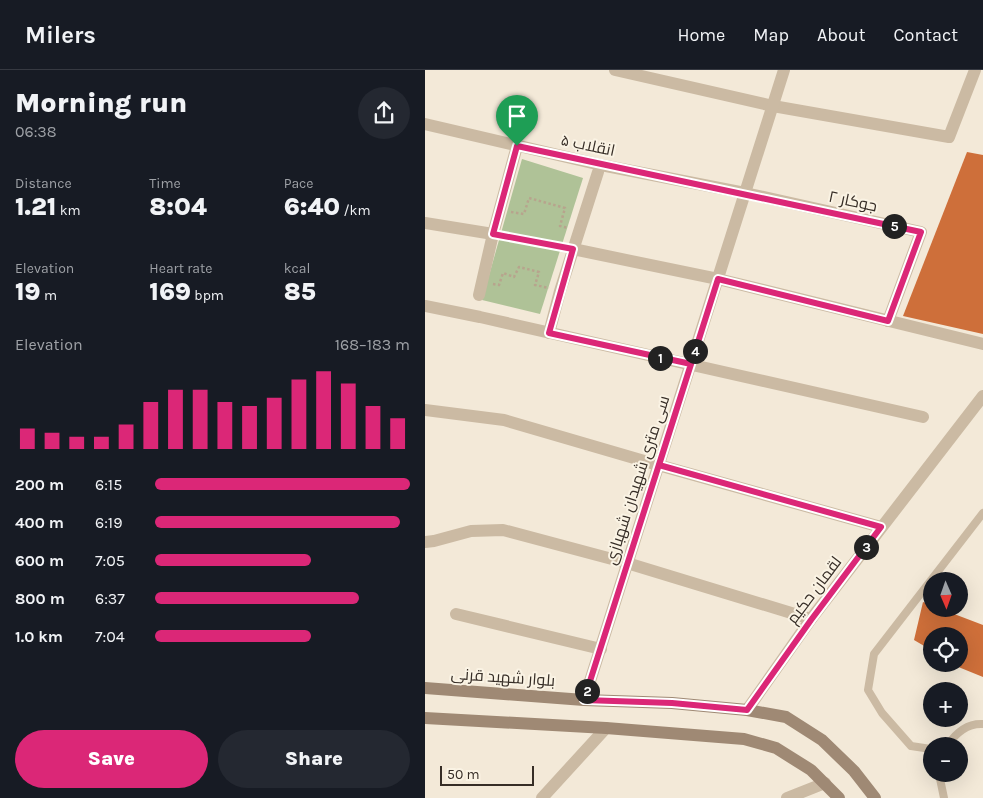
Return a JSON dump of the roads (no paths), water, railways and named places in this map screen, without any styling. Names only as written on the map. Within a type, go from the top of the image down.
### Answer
[{"type":"main road","name":"بلوار شهید قرنی","points":[[425,688],[584,700],[672,703],[747,710],[786,717],[822,740],[854,771],[875,798]]},
{"type":"main road","points":[[425,718],[745,738],[775,748],[811,770],[839,798]]},
{"type":"street","points":[[615,70],[773,106],[949,138],[975,70]]},
{"type":"street","name":"سی متری شهیدان شهبازی","points":[[584,700],[784,70]]},
{"type":"street","name":"انقلاب ۵","points":[[425,124],[601,165],[745,193]]},
{"type":"street","points":[[479,295],[493,234],[517,146]]},
{"type":"street","points":[[549,333],[598,172]]},
{"type":"street","name":"جوکار ۲","points":[[745,193],[921,232],[888,321]]},
{"type":"street","points":[[425,223],[493,234]]},
{"type":"street","points":[[573,249],[718,279],[983,344]]},
{"type":"street","points":[[425,306],[691,364],[923,418]]},
{"type":"street","name":"لقمان حکیم","points":[[747,710],[811,620],[983,396]]},
{"type":"street","points":[[425,410],[505,420],[881,527]]},
{"type":"street","points":[[425,542],[471,531],[503,530],[627,563],[811,620]]},
{"type":"street","points":[[456,614],[601,649]]},
{"type":"street","points":[[542,798],[606,728]]},
{"type":"street","points":[[787,798],[825,784]]},
{"type":"lane","points":[[923,748],[911,746],[882,713],[869,690],[874,654],[983,513]]},
{"type":"lane","points":[[953,737],[963,729],[976,724],[983,724]]},
{"type":"lane","points":[[941,782],[944,798]]}]
